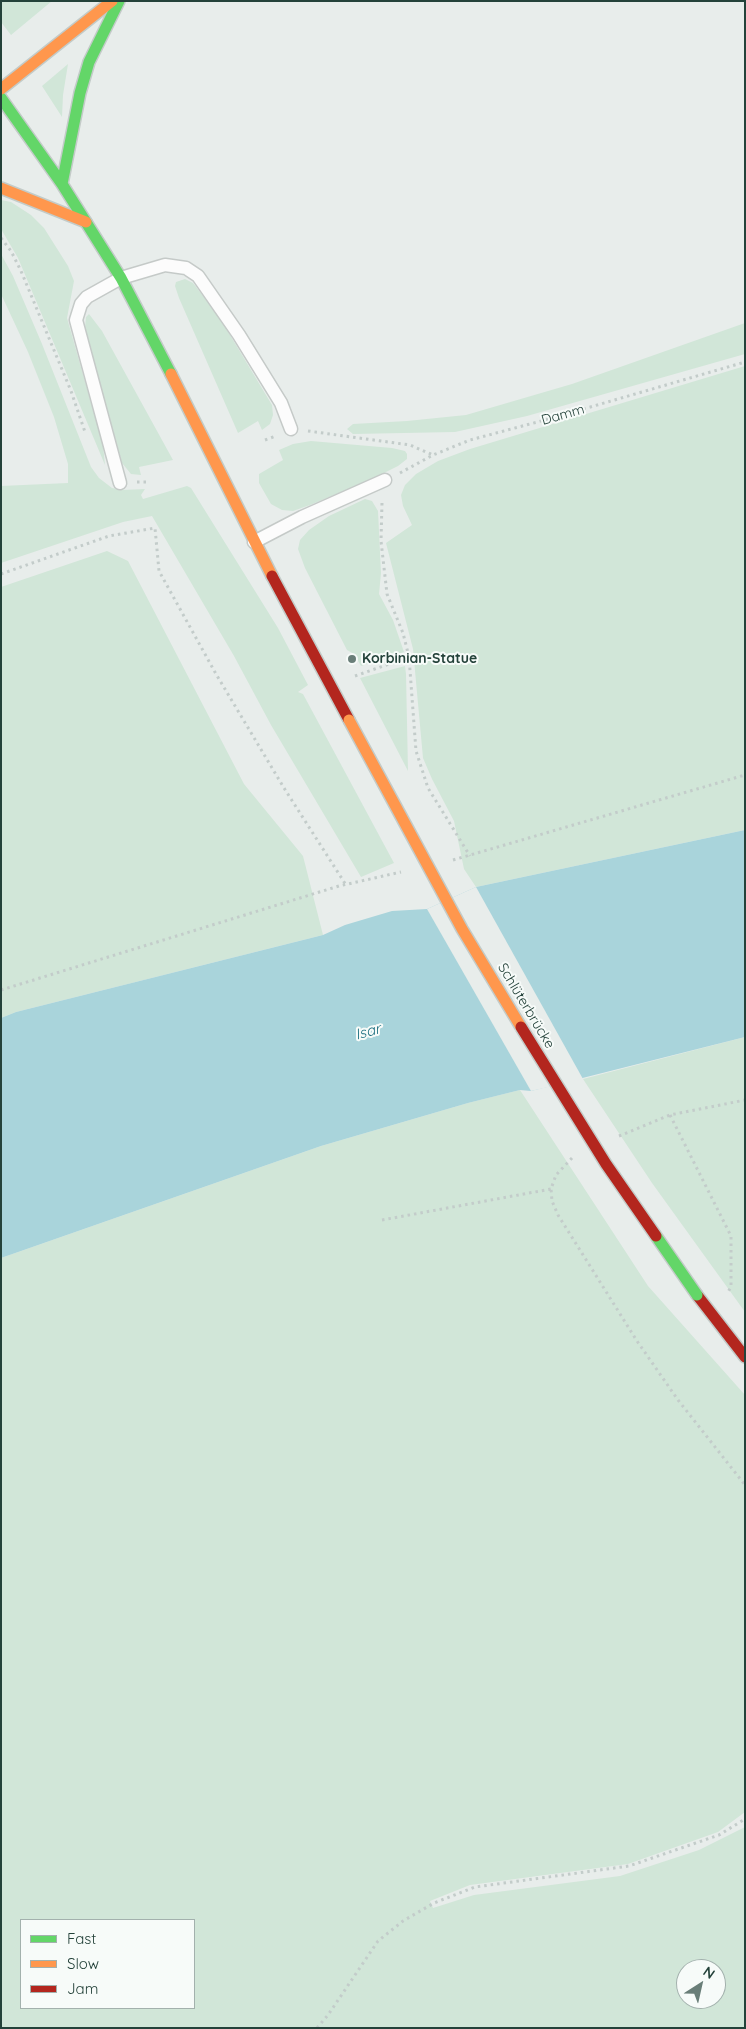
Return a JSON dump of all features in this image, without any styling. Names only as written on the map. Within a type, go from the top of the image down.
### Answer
[{"type":"main road","points":[[1,89],[112,1]]},
{"type":"main road","points":[[62,184],[80,93],[90,62],[120,1]]},
{"type":"main road","name":"Schlüterbrücke","points":[[1,98],[62,184],[121,278],[145,321],[254,542],[462,929],[606,1164],[745,1357]]},
{"type":"main road","points":[[1,188],[86,222]]},
{"type":"lane","points":[[120,483],[76,320],[81,304],[86,297],[121,278],[166,265],[186,268],[198,276],[239,335],[281,403],[291,429]]},
{"type":"lane","points":[[254,542],[302,517],[385,480]]},
{"type":"path","points":[[1,238],[11,251],[28,287],[71,391],[85,433]]},
{"type":"path","name":"Damm","points":[[385,480],[433,455],[470,440],[745,362]]},
{"type":"path","points":[[291,429],[410,445],[433,455]]},
{"type":"path","points":[[385,480],[381,508],[381,541],[387,594],[403,633],[409,657],[416,751],[428,788],[470,856]]},
{"type":"path","points":[[120,483],[148,482]]},
{"type":"path","points":[[1,574],[109,536],[155,528],[159,571],[225,690],[284,788],[346,885]]},
{"type":"path","points":[[352,677],[409,657]]},
{"type":"path","points":[[451,860],[745,775]]},
{"type":"path","points":[[1,990],[346,885],[403,871]]},
{"type":"path","points":[[670,1115],[731,1236],[731,1287],[726,1297]]},
{"type":"path","points":[[382,1220],[550,1189]]},
{"type":"path","points":[[317,2028],[328,2015],[378,1940],[403,1921],[434,1903],[475,1888],[629,1866],[719,1835],[745,1819]]},
{"type":"green space","points":[[1,1],[52,1],[11,35],[1,22]]},
{"type":"green space","points":[[68,64],[63,95],[62,117],[42,86]]},
{"type":"green space","points":[[1,200],[11,202],[31,215],[44,228],[68,266],[74,281],[67,318],[103,445],[105,465],[18,258],[1,229]]},
{"type":"green space","points":[[1,254],[13,276],[42,344],[91,467],[99,478],[112,488],[122,490],[145,489],[141,495],[143,499],[187,486],[191,488],[278,628],[308,685],[298,692],[303,694],[394,863],[361,877],[271,725],[234,656],[152,516],[123,522],[1,563],[1,486],[68,483],[68,464],[54,417],[28,352],[1,294]]},
{"type":"green space","points":[[185,279],[193,283],[218,315],[272,405],[273,415],[270,424],[262,430],[258,421],[238,433],[179,298],[175,286],[176,282]]},
{"type":"green space","points":[[89,314],[102,331],[173,460],[139,467],[141,475],[131,474],[122,463],[85,328],[86,317]]},
{"type":"green space","points":[[745,323],[745,354],[527,416],[455,432],[353,434],[347,429],[353,424],[466,415],[572,384]]},
{"type":"green space","points":[[745,366],[745,830],[476,887],[464,869],[454,821],[423,758],[413,649],[386,543],[412,525],[403,506],[401,495],[405,485],[416,474],[438,461],[470,449]]},
{"type":"green space","points":[[311,441],[392,448],[405,451],[407,459],[398,466],[370,480],[310,505],[293,511],[282,510],[271,504],[259,483],[259,474],[283,460],[279,450],[293,444]]},
{"type":"green space","points":[[365,499],[372,501],[378,511],[381,573],[379,594],[393,620],[404,652],[361,666],[354,654],[347,650],[305,568],[298,549],[300,540],[309,530],[329,516]]},
{"type":"green space","points":[[107,551],[128,561],[244,784],[303,856],[323,935],[16,1012],[1,1018],[1,587]]},
{"type":"green space","points":[[405,666],[406,674],[408,771],[360,678]]},
{"type":"green space","points":[[745,1037],[745,1312],[652,1183],[583,1079]]},
{"type":"green space","points":[[520,1090],[648,1286],[745,1395],[745,1812],[718,1832],[628,1864],[470,1885],[430,1901],[433,1908],[474,1895],[620,1876],[699,1850],[745,1827],[745,2028],[1,2028],[1,1258],[321,1146],[468,1103]]},
{"type":"water","name":"Isar","points":[[745,830],[745,1037],[531,1091],[520,1090],[468,1103],[321,1146],[1,1258],[1,1018],[16,1012],[323,935],[345,925],[392,911],[427,909],[476,887]]},
{"type":"pier","points":[[476,887],[583,1079],[531,1091],[427,909]]},
{"type":"traffic: fast","points":[[62,184],[80,93],[89,62],[119,1]]},
{"type":"traffic: fast","points":[[1,98],[62,184],[121,278],[171,374]]},
{"type":"traffic: fast","points":[[656,1236],[697,1295]]},
{"type":"traffic: slow","points":[[1,89],[112,1]]},
{"type":"traffic: slow","points":[[1,188],[86,222]]},
{"type":"traffic: slow","points":[[171,374],[272,576]]},
{"type":"traffic: slow","points":[[349,720],[462,929],[521,1027]]},
{"type":"traffic: jam","points":[[272,576],[349,720]]},
{"type":"traffic: jam","points":[[521,1027],[606,1164],[656,1236]]},
{"type":"traffic: jam","points":[[697,1295],[745,1357]]},
{"type":"place","name":"Korbinian-Statue","points":[[352,659]]}]
